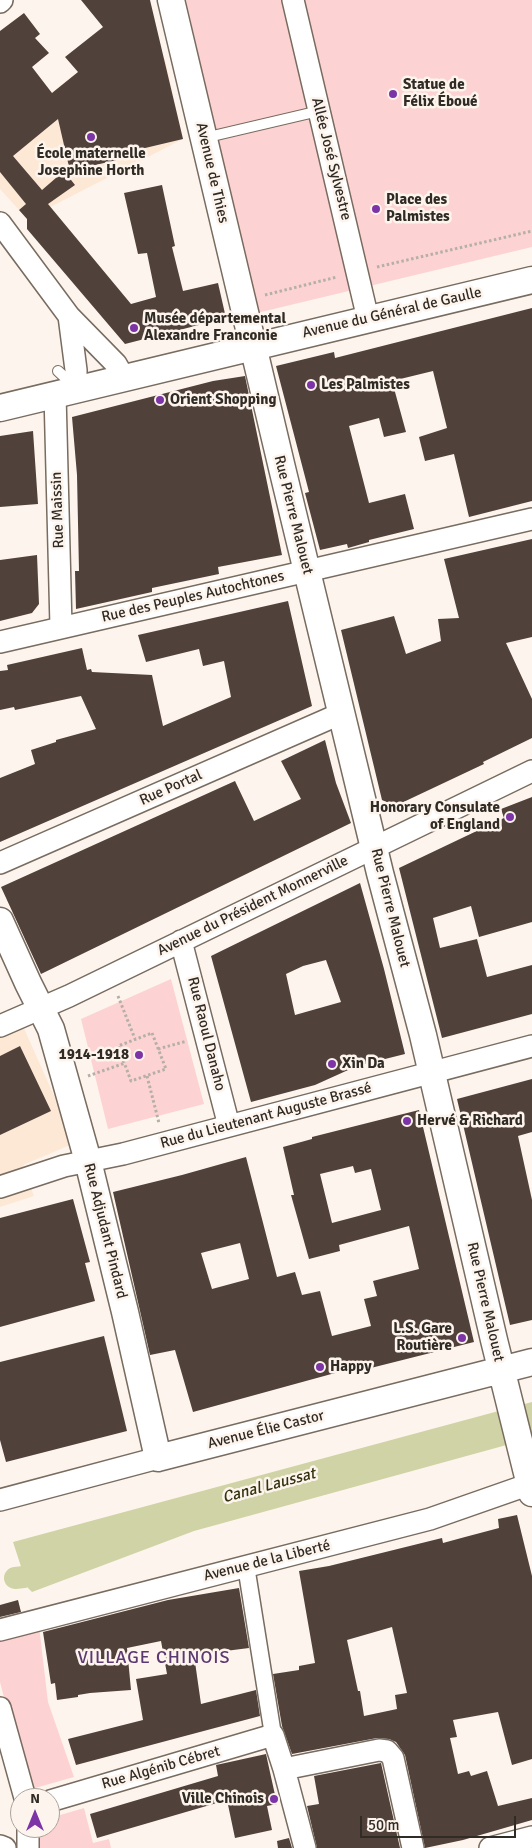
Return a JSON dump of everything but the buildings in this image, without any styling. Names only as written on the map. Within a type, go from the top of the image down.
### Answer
[{"type":"street","name":"Avenue de Thies","points":[[171,0],[252,347]]},
{"type":"street","name":"Allée José Sylvestre","points":[[293,0],[368,319]]},
{"type":"street","name":"Rue Maissin","points":[[0,223],[69,316],[116,364],[124,378]]},
{"type":"street","name":"Avenue du Général de Gaulle","points":[[0,408],[63,384],[124,378],[532,280]]},
{"type":"street","name":"Rue Maissin","points":[[61,627],[63,384],[76,370],[69,316]]},
{"type":"street","name":"Rue Pierre Malouet","points":[[252,347],[530,1482]]},
{"type":"street","name":"Rue des Peuples Autochtones","points":[[0,642],[532,519]]},
{"type":"street","name":"Rue Portal","points":[[0,863],[342,713]]},
{"type":"street","name":"Avenue du Président Monnerville","points":[[0,1026],[69,996],[532,771]]},
{"type":"street","name":"Rue Adjudant Pindard","points":[[0,921],[52,1029],[88,1161],[158,1458]]},
{"type":"street","name":"Rue Raoul Danaho","points":[[181,942],[229,1126]]},
{"type":"street","name":"Rue du Lieutenant Auguste Brassé","points":[[0,1187],[64,1166],[123,1154],[532,1046]]},
{"type":"street","name":"Avenue Élie Castor","points":[[0,1500],[158,1458],[504,1381],[532,1362]]},
{"type":"street","name":"Avenue de la Liberté","points":[[0,1630],[430,1519],[530,1482]]},
{"type":"street","points":[[246,1566],[273,1735],[284,1769],[304,1848]]},
{"type":"street","points":[[0,1708],[22,1788]]},
{"type":"street","name":"Rue Algénib Cébret","points":[[60,1798],[273,1735]]},
{"type":"street","points":[[284,1769],[379,1750],[387,1751],[393,1758],[413,1848]]},
{"type":"street","points":[[490,1848],[532,1837]]},
{"type":"street","points":[[0,1846],[5,1848]]},
{"type":"lane","points":[[204,138],[319,110]]},
{"type":"path","points":[[372,268],[532,231]]},
{"type":"path","points":[[257,297],[345,275]]},
{"type":"path","points":[[118,996],[135,1039]]},
{"type":"path","points":[[152,1033],[158,1049],[166,1069],[131,1081],[118,1046],[152,1033]]},
{"type":"path","points":[[158,1049],[193,1039]]},
{"type":"path","points":[[88,1076],[125,1063]]},
{"type":"path","points":[[147,1076],[160,1125]]},
{"type":"shaded area","name":"Place des Palmistes","points":[[186,0],[532,0],[532,247],[257,313]]},
{"type":"shaded area","name":"École maternelle Josephine Horth","points":[[165,59],[183,139],[27,219],[0,189],[0,134],[75,74],[120,69]]},
{"type":"shaded area","points":[[171,979],[204,1104],[108,1129],[81,1019]]},
{"type":"shaded area","points":[[15,1008],[75,1143],[23,1165],[34,1196],[0,1207],[0,1014]]},
{"type":"shaded area","points":[[39,1626],[48,1702],[74,1777],[35,1788],[27,1788],[0,1682],[0,1635]]},
{"type":"shaded area","points":[[84,1808],[93,1843],[109,1839],[111,1848],[35,1848],[32,1838],[60,1838],[60,1815]]},
{"type":"water","points":[[532,1402],[532,1438],[194,1531],[32,1592],[28,1588],[13,1542]]},
{"type":"waterway","name":"Canal Laussat","points":[[15,1578],[24,1577],[50,1564]]},
{"type":"place","name":"Statue de Félix Éboué","points":[[393,94]]},
{"type":"place","name":"École maternelle Josephine Horth","points":[[91,137]]},
{"type":"place","name":"Place des Palmistes","points":[[376,209]]},
{"type":"place","name":"Musée départemental Alexandre Franconie","points":[[134,328]]},
{"type":"place","name":"Les Palmistes","points":[[311,385]]},
{"type":"place","name":"Orient Shopping","points":[[160,400]]},
{"type":"place","name":"Honorary Consulate of England","points":[[510,817]]},
{"type":"place","name":"1914-1918","points":[[139,1055]]},
{"type":"place","name":"Xin Da","points":[[332,1064]]},
{"type":"place","name":"Hervé & Richard","points":[[407,1121]]},
{"type":"place","name":"L.S. Gare Routière","points":[[462,1338]]},
{"type":"place","name":"Happy","points":[[320,1367]]},
{"type":"place","name":"Ville Chinois","points":[[274,1799]]},
{"type":"district","name":"VILLAGE CHINOIS","points":[[154,1658]]}]
